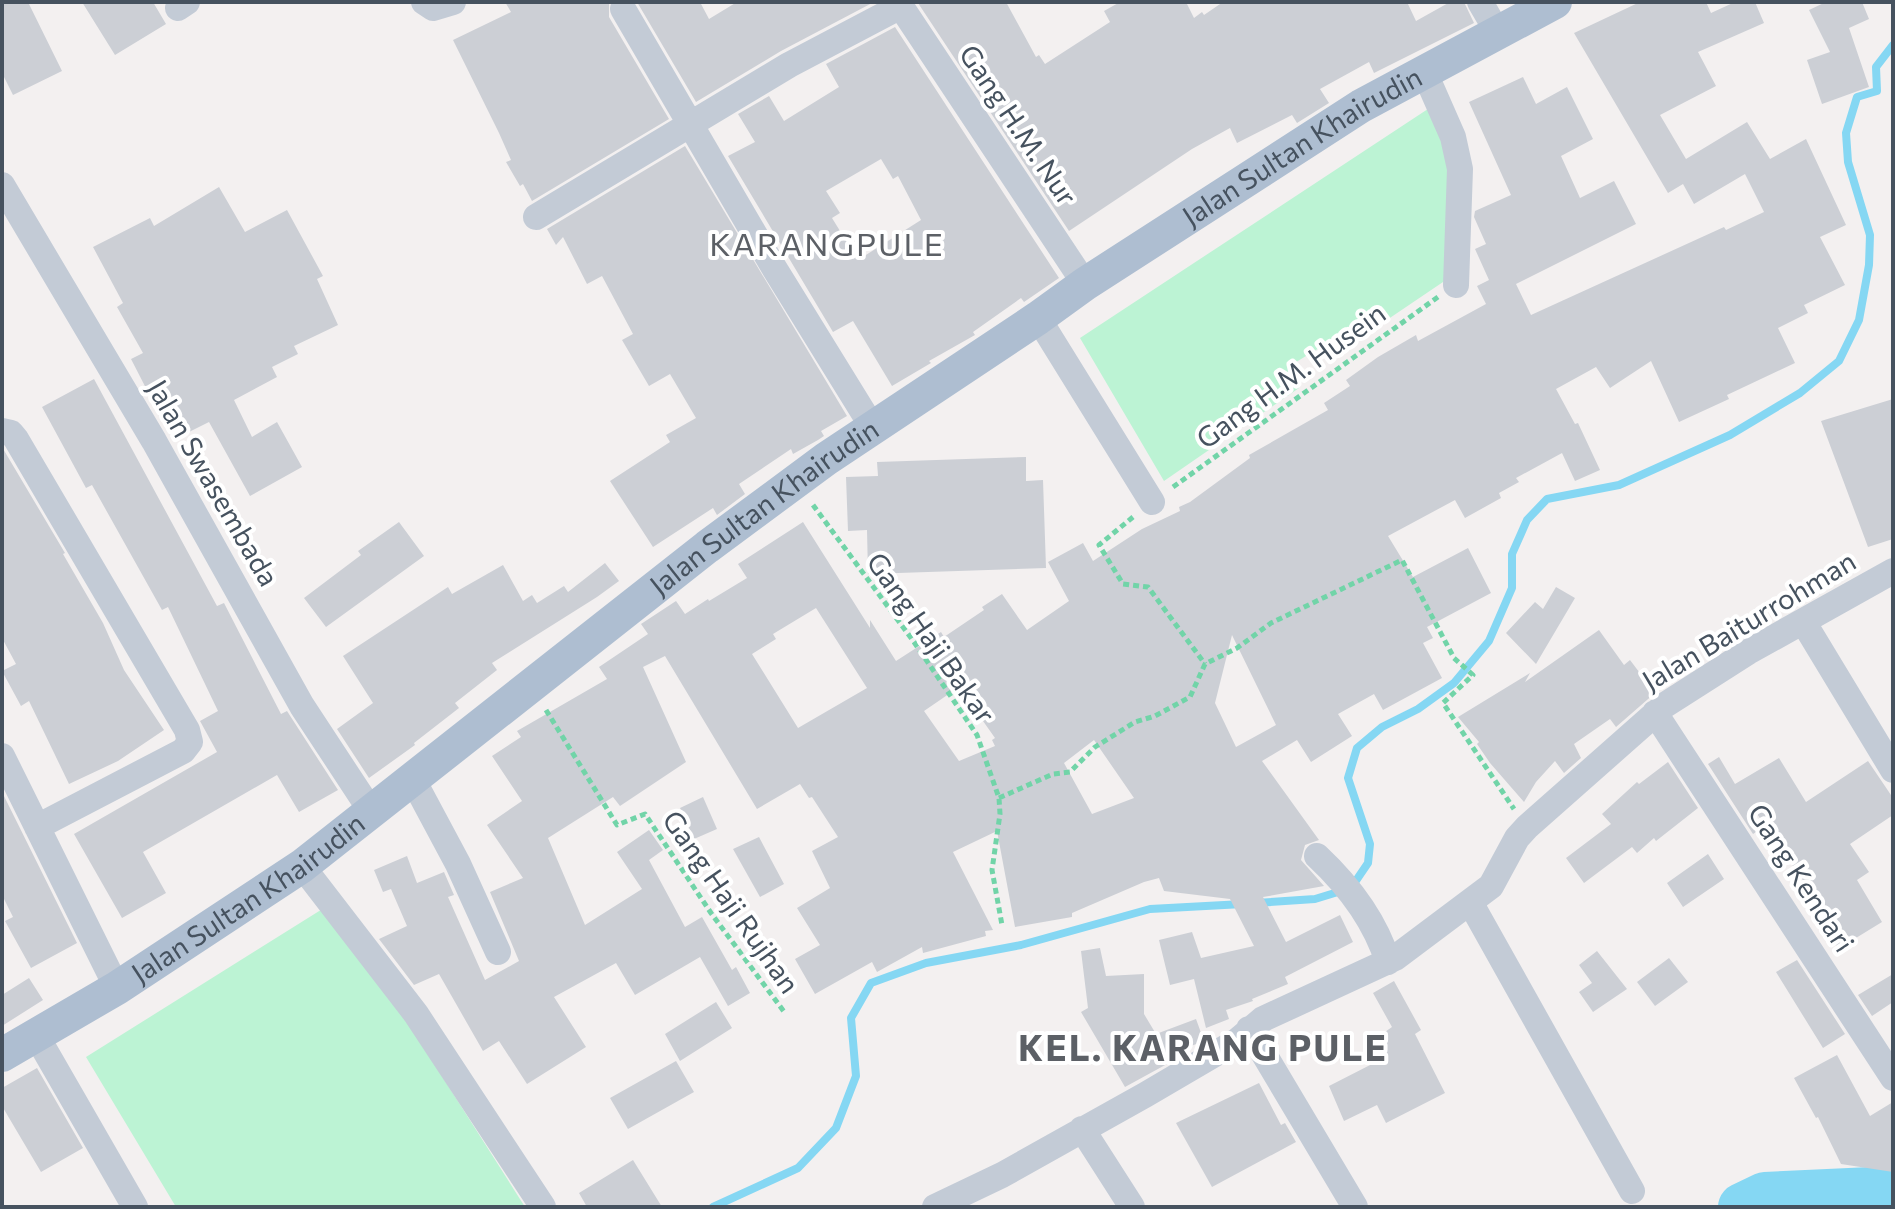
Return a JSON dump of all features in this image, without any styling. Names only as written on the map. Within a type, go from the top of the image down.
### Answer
[{"type":"main road","name":"Jalan Sultan Khairudin","points":[[2,1055],[117,988],[302,866],[619,614],[796,481],[1085,284],[1335,122],[1555,2]]},
{"type":"street","points":[[424,2],[433,8],[453,2]]},
{"type":"street","points":[[1480,2],[1498,33]]},
{"type":"street","points":[[536,217],[789,65],[900,4]]},
{"type":"street","name":"Gang H.M. Nur","points":[[900,4],[1085,284]]},
{"type":"street","points":[[623,9],[773,266],[873,428]]},
{"type":"street","points":[[1424,71],[1453,137],[1460,169],[1456,285]]},
{"type":"street","name":"Jalan Swasembada","points":[[2,185],[154,441],[302,706],[371,811]]},
{"type":"street","points":[[1038,318],[1152,502]]},
{"type":"street","points":[[2,431],[11,433],[16,439],[187,730],[190,742],[183,751],[37,827]]},
{"type":"street","name":"Jalan Baiturrohman","points":[[935,1207],[1002,1175],[1237,1041],[1263,1019],[1388,962],[1491,886],[1517,838],[1527,827],[1655,713],[1748,652],[1893,571]]},
{"type":"street","points":[[1804,623],[1893,770]]},
{"type":"street","name":"Gang Kendari","points":[[1655,713],[1893,1078]]},
{"type":"street","points":[[2,756],[117,988]]},
{"type":"street","points":[[412,778],[458,864],[498,952]]},
{"type":"street","points":[[1317,856],[1348,889],[1370,919],[1388,962]]},
{"type":"street","points":[[302,866],[416,1014],[543,1207]]},
{"type":"street","points":[[1470,902],[1632,1191]]},
{"type":"street","points":[[1249,1029],[1355,1207]]},
{"type":"street","points":[[36,1035],[135,1207]]},
{"type":"street","points":[[1082,1129],[1132,1207]]},
{"type":"path","name":"Gang H.M. Husein","points":[[1205,664],[1148,587],[1123,584],[1099,545],[1152,502],[1456,285]]},
{"type":"path","name":"Gang Haji Bakar","points":[[796,481],[914,642],[977,735],[999,798],[1000,814],[992,870],[1002,925]]},
{"type":"path","points":[[999,798],[1053,774],[1070,772],[1095,747],[1135,722],[1155,716],[1190,697],[1205,664],[1237,648],[1271,623],[1402,560],[1454,658],[1473,675],[1443,703],[1527,827]]},
{"type":"path","name":"Gang Haji Rujhan","points":[[531,686],[617,825],[645,814],[711,913],[785,1013]]},
{"type":"green space","points":[[1434,105],[1458,165],[1446,280],[1338,353],[1324,345],[1288,367],[1299,388],[1164,481],[1080,338]]},
{"type":"green space","points":[[332,903],[525,1207],[176,1207],[86,1057]]},
{"type":"building","points":[[2,2],[28,2],[62,71],[13,95],[2,73]]},
{"type":"building","points":[[82,2],[153,2],[166,24],[115,55]]},
{"type":"building","points":[[505,2],[609,2],[609,17],[669,119],[532,201],[506,162],[511,160],[453,40],[511,12]]},
{"type":"building","points":[[637,2],[700,2],[709,19],[737,2],[874,2],[781,51],[696,102]]},
{"type":"building","points":[[1006,2],[1036,57],[1039,55],[1045,64],[1110,22],[1104,11],[1120,2],[1186,2],[1194,18],[1223,2],[1407,2],[1416,21],[1450,2],[1464,2],[1474,23],[1374,73],[1369,62],[1320,89],[1329,103],[1297,123],[1292,115],[1237,143],[1230,128],[1192,149],[1069,231],[918,3]]},
{"type":"building","points":[[1640,2],[1706,2],[1711,13],[1735,2],[1755,2],[1764,23],[1698,52],[1716,86],[1660,115],[1686,159],[1747,122],[1770,159],[1806,139],[1846,225],[1820,237],[1845,285],[1804,305],[1808,313],[1778,328],[1795,363],[1679,422],[1651,361],[1610,388],[1596,367],[1556,389],[1575,424],[1578,423],[1600,470],[1575,481],[1562,453],[1516,478],[1519,482],[1499,493],[1501,498],[1465,518],[1455,500],[1388,536],[1413,577],[1468,548],[1491,593],[1427,627],[1433,638],[1423,643],[1442,678],[1383,710],[1374,694],[1338,714],[1352,736],[1311,762],[1297,740],[1262,761],[1319,840],[1305,845],[1301,860],[1324,886],[1263,897],[1286,942],[1340,915],[1353,942],[1285,977],[1288,984],[1226,1010],[1229,1019],[1206,1028],[1194,979],[1170,985],[1159,940],[1192,932],[1201,958],[1254,946],[1230,899],[1164,891],[1159,878],[1072,913],[1072,917],[1015,927],[997,831],[953,852],[993,930],[985,931],[986,936],[923,953],[922,947],[877,972],[872,962],[815,994],[795,959],[820,945],[797,908],[830,888],[812,851],[838,837],[800,784],[757,809],[665,656],[643,667],[686,762],[620,806],[613,797],[548,838],[585,925],[642,889],[617,852],[649,830],[663,850],[649,860],[685,927],[702,917],[732,970],[736,967],[750,993],[728,1006],[700,957],[635,995],[616,963],[554,997],[586,1047],[527,1084],[499,1041],[483,1051],[439,974],[414,985],[379,939],[407,926],[391,889],[383,892],[374,870],[407,856],[417,883],[444,872],[454,895],[448,897],[485,980],[519,961],[490,892],[523,878],[487,825],[522,801],[492,756],[521,737],[517,731],[607,679],[599,667],[648,634],[641,624],[676,601],[685,614],[747,578],[738,564],[803,522],[870,628],[870,620],[896,661],[941,632],[944,637],[1002,594],[1027,630],[1069,601],[1048,562],[1083,543],[1093,561],[1142,529],[1180,511],[1179,507],[1250,458],[1249,455],[1328,410],[1324,403],[1350,386],[1346,380],[1378,357],[1416,335],[1418,341],[1486,304],[1477,286],[1489,280],[1475,249],[1486,244],[1474,217],[1475,211],[1511,195],[1469,102],[1523,77],[1536,104],[1567,87],[1593,139],[1561,156],[1580,198],[1614,181],[1636,224],[1516,284],[1531,315],[1724,227],[1726,230],[1764,212],[1745,174],[1694,204],[1683,184],[1668,193],[1574,33]],"holes":[[[816,608],[867,688],[798,728],[752,654],[776,639],[773,634]],[[1232,635],[1276,725],[1236,747],[1215,703]],[[959,687],[995,738],[992,740],[995,746],[959,761],[924,711]],[[1094,740],[1134,798],[1092,814],[1064,763]]]},
{"type":"building","points":[[1826,2],[1862,2],[1869,19],[1849,28],[1869,87],[1822,104],[1807,60],[1830,52],[1809,10]]},
{"type":"building","points":[[895,27],[1059,278],[1024,302],[1021,298],[973,332],[975,335],[892,386],[853,321],[833,332],[728,156],[755,142],[738,114],[769,96],[784,121],[839,87],[826,64]],"holes":[[[881,159],[893,179],[898,176],[921,220],[858,260],[832,218],[840,213],[826,191]]]},
{"type":"building","points":[[685,146],[847,416],[821,431],[824,436],[818,440],[793,454],[791,449],[739,484],[745,494],[717,515],[713,508],[653,547],[610,481],[670,442],[666,435],[696,418],[670,374],[649,386],[622,340],[633,334],[602,276],[587,284],[563,237],[556,245],[547,229]]},
{"type":"building","points":[[219,187],[245,232],[287,210],[323,276],[317,279],[338,325],[294,346],[298,354],[272,367],[277,377],[234,400],[252,437],[277,422],[302,467],[250,496],[209,422],[179,437],[156,390],[149,394],[131,359],[143,353],[117,307],[123,303],[93,247],[150,218],[154,226]]},
{"type":"building","points":[[94,379],[217,606],[224,603],[281,714],[287,711],[338,790],[299,812],[277,775],[143,852],[166,893],[122,918],[74,834],[217,752],[200,721],[218,711],[168,607],[162,610],[92,485],[86,488],[42,407]]},
{"type":"building","points":[[1893,399],[1893,539],[1868,547],[1821,421]]},
{"type":"building","points":[[2,447],[65,553],[103,623],[124,670],[164,730],[118,761],[69,784],[29,701],[21,706],[2,671],[16,664],[2,638]]},
{"type":"building","points":[[1026,457],[1026,481],[1043,480],[1046,568],[868,574],[867,530],[848,531],[846,477],[878,476],[877,462]]},
{"type":"building","points":[[399,522],[424,556],[326,627],[304,598],[361,555],[358,551]]},
{"type":"building","points":[[605,563],[619,581],[492,663],[497,670],[455,703],[459,708],[369,778],[337,729],[373,703],[343,656],[448,587],[452,594],[503,565],[523,601],[532,595],[537,603],[564,586],[568,592]]},
{"type":"building","points":[[1556,587],[1575,598],[1536,664],[1506,633],[1535,602],[1543,609]]},
{"type":"building","points":[[1599,630],[1624,665],[1630,660],[1655,693],[1616,727],[1610,719],[1574,744],[1581,758],[1564,773],[1555,761],[1536,782],[1524,802],[1490,763],[1477,744],[1479,742],[1458,717],[1530,673],[1525,682]]},
{"type":"building","points":[[1719,757],[1735,784],[1779,758],[1806,802],[1868,761],[1893,798],[1893,815],[1850,844],[1869,872],[1857,880],[1882,922],[1838,949],[1820,919],[1827,915],[1755,811],[1752,813],[1761,829],[1753,834],[1708,764]]},
{"type":"building","points":[[1668,762],[1698,808],[1656,841],[1654,838],[1637,853],[1632,847],[1584,883],[1566,858],[1611,824],[1602,814],[1637,782],[1639,784]]},
{"type":"building","points":[[2,792],[77,943],[31,968],[5,921],[13,917],[2,895]]},
{"type":"building","points":[[703,797],[717,829],[694,839],[680,808]]},
{"type":"building","points":[[759,837],[784,884],[760,897],[733,849]]},
{"type":"building","points":[[1708,854],[1724,879],[1683,907],[1667,883]]},
{"type":"building","points":[[1100,948],[1106,976],[1144,974],[1144,1014],[1156,1034],[1196,1019],[1204,1041],[1163,1057],[1167,1064],[1125,1087],[1081,1012],[1088,1008],[1081,951]]},
{"type":"building","points":[[1597,951],[1627,989],[1593,1012],[1579,992],[1592,983],[1579,965]]},
{"type":"building","points":[[1669,958],[1688,982],[1655,1006],[1637,982]]},
{"type":"building","points":[[1797,960],[1845,1034],[1823,1048],[1776,972]]},
{"type":"building","points":[[1893,974],[1893,1002],[1872,1016],[1858,995]]},
{"type":"building","points":[[29,978],[43,1000],[2,1026],[2,995]]},
{"type":"building","points":[[1394,981],[1421,1030],[1415,1034],[1445,1093],[1386,1123],[1377,1105],[1344,1121],[1329,1086],[1376,1062],[1365,1046],[1392,1027],[1373,993]]},
{"type":"building","points":[[716,1002],[732,1028],[680,1061],[665,1034]]},
{"type":"building","points":[[1837,1055],[1870,1116],[1893,1102],[1893,1172],[1841,1164],[1794,1078]]},
{"type":"building","points":[[676,1061],[694,1092],[628,1129],[610,1098]]},
{"type":"building","points":[[37,1068],[83,1148],[41,1172],[2,1106],[2,1088]]},
{"type":"building","points":[[1259,1083],[1281,1125],[1285,1123],[1296,1142],[1212,1187],[1176,1123]]},
{"type":"building","points":[[633,1160],[662,1207],[587,1207],[579,1193]]},
{"type":"waterway","points":[[1256,903],[1315,899],[1351,888],[1368,863],[1370,844],[1348,778],[1357,748],[1382,727],[1418,709],[1454,683],[1489,641],[1512,588],[1512,554],[1527,520],[1547,499],[1619,485],[1730,435],[1800,393],[1839,361],[1859,320],[1869,265],[1870,235],[1848,162],[1846,133],[1857,97],[1877,91],[1876,67],[1893,45]]},
{"type":"waterway","points":[[713,1207],[798,1168],[836,1128],[856,1076],[851,1018],[871,983],[926,963],[1021,945],[1150,909],[1243,904]]},
{"type":"waterway","points":[[1742,1207],[1765,1196],[1893,1190]]},
{"type":"district","name":"KARANGPULE","points":[[827,245]]},
{"type":"district","name":"KEL. KARANG PULE","points":[[1203,1048]]}]
